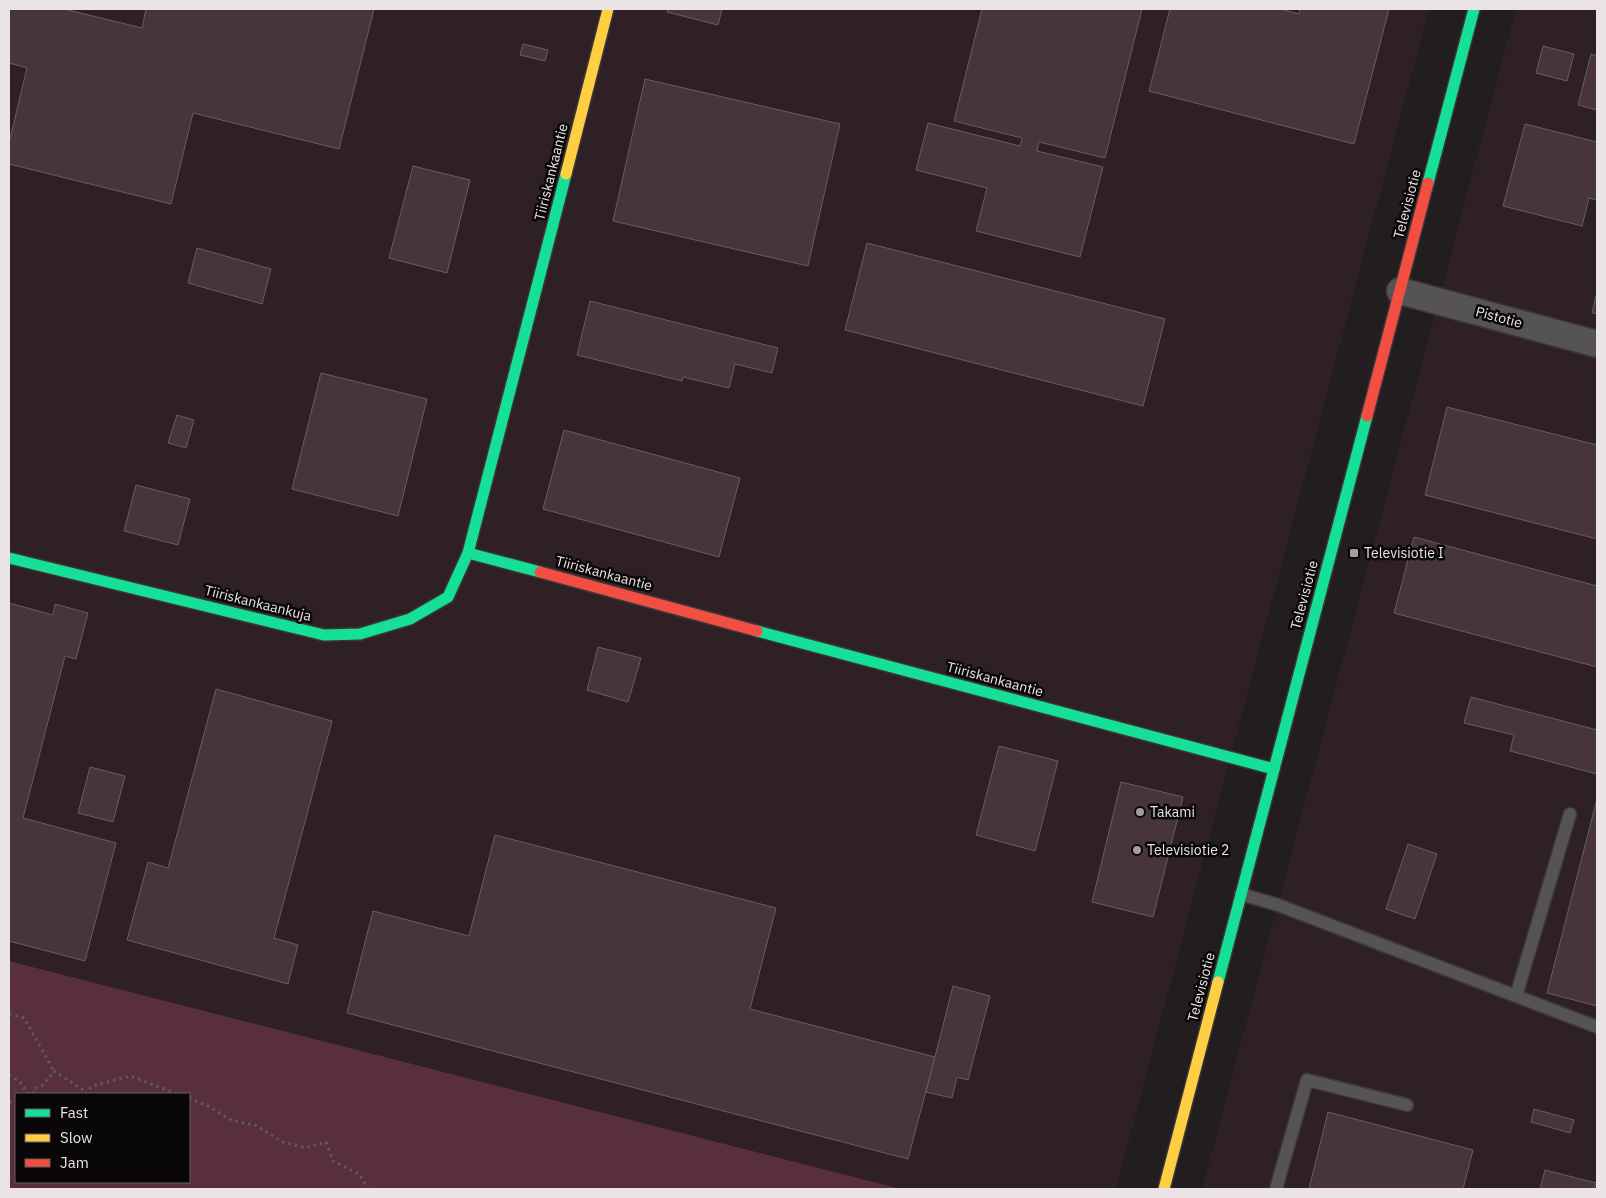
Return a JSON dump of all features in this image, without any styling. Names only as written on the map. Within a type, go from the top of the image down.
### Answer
[{"type":"street","name":"Tiiriskankaantie","points":[[608,9],[468,552],[1274,769]]},
{"type":"street","name":"Televisiotie","points":[[1164,1189],[1474,9]]},
{"type":"street","name":"Pistotie","points":[[1400,291],[1597,344]]},
{"type":"street","name":"Tiiriskankaankuja","points":[[9,558],[324,635],[351,635],[410,619],[448,597],[468,552]]},
{"type":"lane","points":[[1516,996],[1570,814]]},
{"type":"lane","points":[[1241,894],[1278,905],[1597,1027]]},
{"type":"lane","points":[[1276,1189],[1307,1080],[1407,1105]]},
{"type":"path","points":[[9,1014],[24,1018],[54,1072],[85,1093],[92,1086],[130,1076],[175,1093]]},
{"type":"path","points":[[32,1093],[34,1089],[43,1085],[54,1072]]},
{"type":"path","points":[[9,1075],[30,1093]]},
{"type":"path","points":[[190,1098],[208,1106],[233,1121],[255,1125],[283,1142],[306,1148],[326,1142],[333,1162],[360,1174],[368,1189]]},
{"type":"shaded area","points":[[9,9],[1429,9],[1116,1189],[901,1189],[9,961]]},
{"type":"shaded area","points":[[1516,9],[1597,9],[1597,1189],[1202,1189]]},
{"type":"shaded area","points":[[9,961],[901,1189],[9,1189]]},
{"type":"building","points":[[9,9],[64,9],[142,28],[146,9],[374,9],[339,149],[193,113],[171,204],[9,164],[9,143],[27,68],[9,63]]},
{"type":"building","points":[[668,9],[722,9],[718,25],[667,12]]},
{"type":"building","points":[[982,9],[1142,9],[1105,158],[1039,142],[1037,151],[1103,167],[1080,257],[976,231],[987,188],[916,170],[928,123],[1020,146],[1022,138],[954,121]]},
{"type":"building","points":[[1170,9],[1280,9],[1299,14],[1300,9],[1389,9],[1354,144],[1149,91]]},
{"type":"building","points":[[523,44],[548,50],[545,61],[520,55]]},
{"type":"building","points":[[1543,46],[1574,54],[1567,81],[1536,73]]},
{"type":"building","points":[[1591,54],[1597,56],[1597,110],[1578,105]]},
{"type":"building","points":[[645,79],[840,124],[808,266],[613,221]]},
{"type":"building","points":[[1525,124],[1597,142],[1597,200],[1589,198],[1582,226],[1503,206]]},
{"type":"building","points":[[413,166],[470,180],[447,273],[389,258]]},
{"type":"building","points":[[867,243],[1165,319],[1143,406],[845,330]]},
{"type":"building","points":[[197,248],[271,269],[262,304],[188,283]]},
{"type":"building","points":[[1597,292],[1597,314],[1592,313]]},
{"type":"building","points":[[590,301],[778,348],[772,373],[735,364],[729,388],[683,377],[682,381],[577,355]]},
{"type":"building","points":[[321,373],[427,399],[398,516],[292,489]]},
{"type":"building","points":[[1447,407],[1597,445],[1597,539],[1425,495]]},
{"type":"building","points":[[177,415],[194,420],[186,448],[168,443]]},
{"type":"building","points":[[564,430],[740,478],[719,557],[543,509]]},
{"type":"building","points":[[136,485],[190,499],[178,545],[124,531]]},
{"type":"building","points":[[1414,537],[1597,586],[1597,667],[1394,613]]},
{"type":"building","points":[[9,603],[53,615],[55,604],[88,613],[76,659],[65,656],[23,818],[116,843],[85,961],[9,941]]},
{"type":"building","points":[[598,647],[641,658],[628,702],[587,690]]},
{"type":"building","points":[[216,689],[332,721],[274,938],[298,945],[288,984],[127,940],[148,862],[168,868]]},
{"type":"building","points":[[1471,697],[1597,730],[1597,774],[1510,751],[1514,735],[1464,723]]},
{"type":"building","points":[[999,746],[1058,761],[1035,851],[976,835]]},
{"type":"building","points":[[90,767],[125,776],[113,822],[78,813]]},
{"type":"building","name":"Televisiotie 2","points":[[1121,782],[1183,797],[1153,917],[1092,902]]},
{"type":"building","points":[[1597,799],[1597,1006],[1547,993]]},
{"type":"building","points":[[495,835],[776,908],[750,1009],[935,1057],[908,1159],[347,1013],[373,911],[469,936]]},
{"type":"building","points":[[1408,844],[1437,854],[1415,919],[1386,909]]},
{"type":"building","points":[[953,986],[990,996],[968,1080],[957,1077],[952,1098],[926,1092]]},
{"type":"building","points":[[1534,1109],[1574,1120],[1570,1133],[1531,1122]]},
{"type":"building","points":[[1328,1112],[1473,1150],[1463,1189],[1309,1189]]},
{"type":"building","points":[[1545,1170],[1596,1183],[1594,1189],[1540,1189]]},
{"type":"traffic: fast","points":[[1428,183],[1474,9]]},
{"type":"traffic: fast","points":[[540,572],[468,553],[566,174]]},
{"type":"traffic: fast","points":[[1218,982],[1367,416]]},
{"type":"traffic: fast","points":[[9,558],[324,635],[360,634],[410,619],[448,597],[468,553]]},
{"type":"traffic: fast","points":[[757,631],[1274,769]]},
{"type":"traffic: slow","points":[[566,174],[608,9]]},
{"type":"traffic: slow","points":[[1164,1189],[1218,982]]},
{"type":"traffic: jam","points":[[1367,416],[1428,183]]},
{"type":"traffic: jam","points":[[540,572],[757,631]]},
{"type":"place","name":"Televisiotie I","points":[[1354,553]]},
{"type":"place","name":"Takami","points":[[1140,812]]},
{"type":"place","name":"Televisiotie 2","points":[[1137,850]]}]
